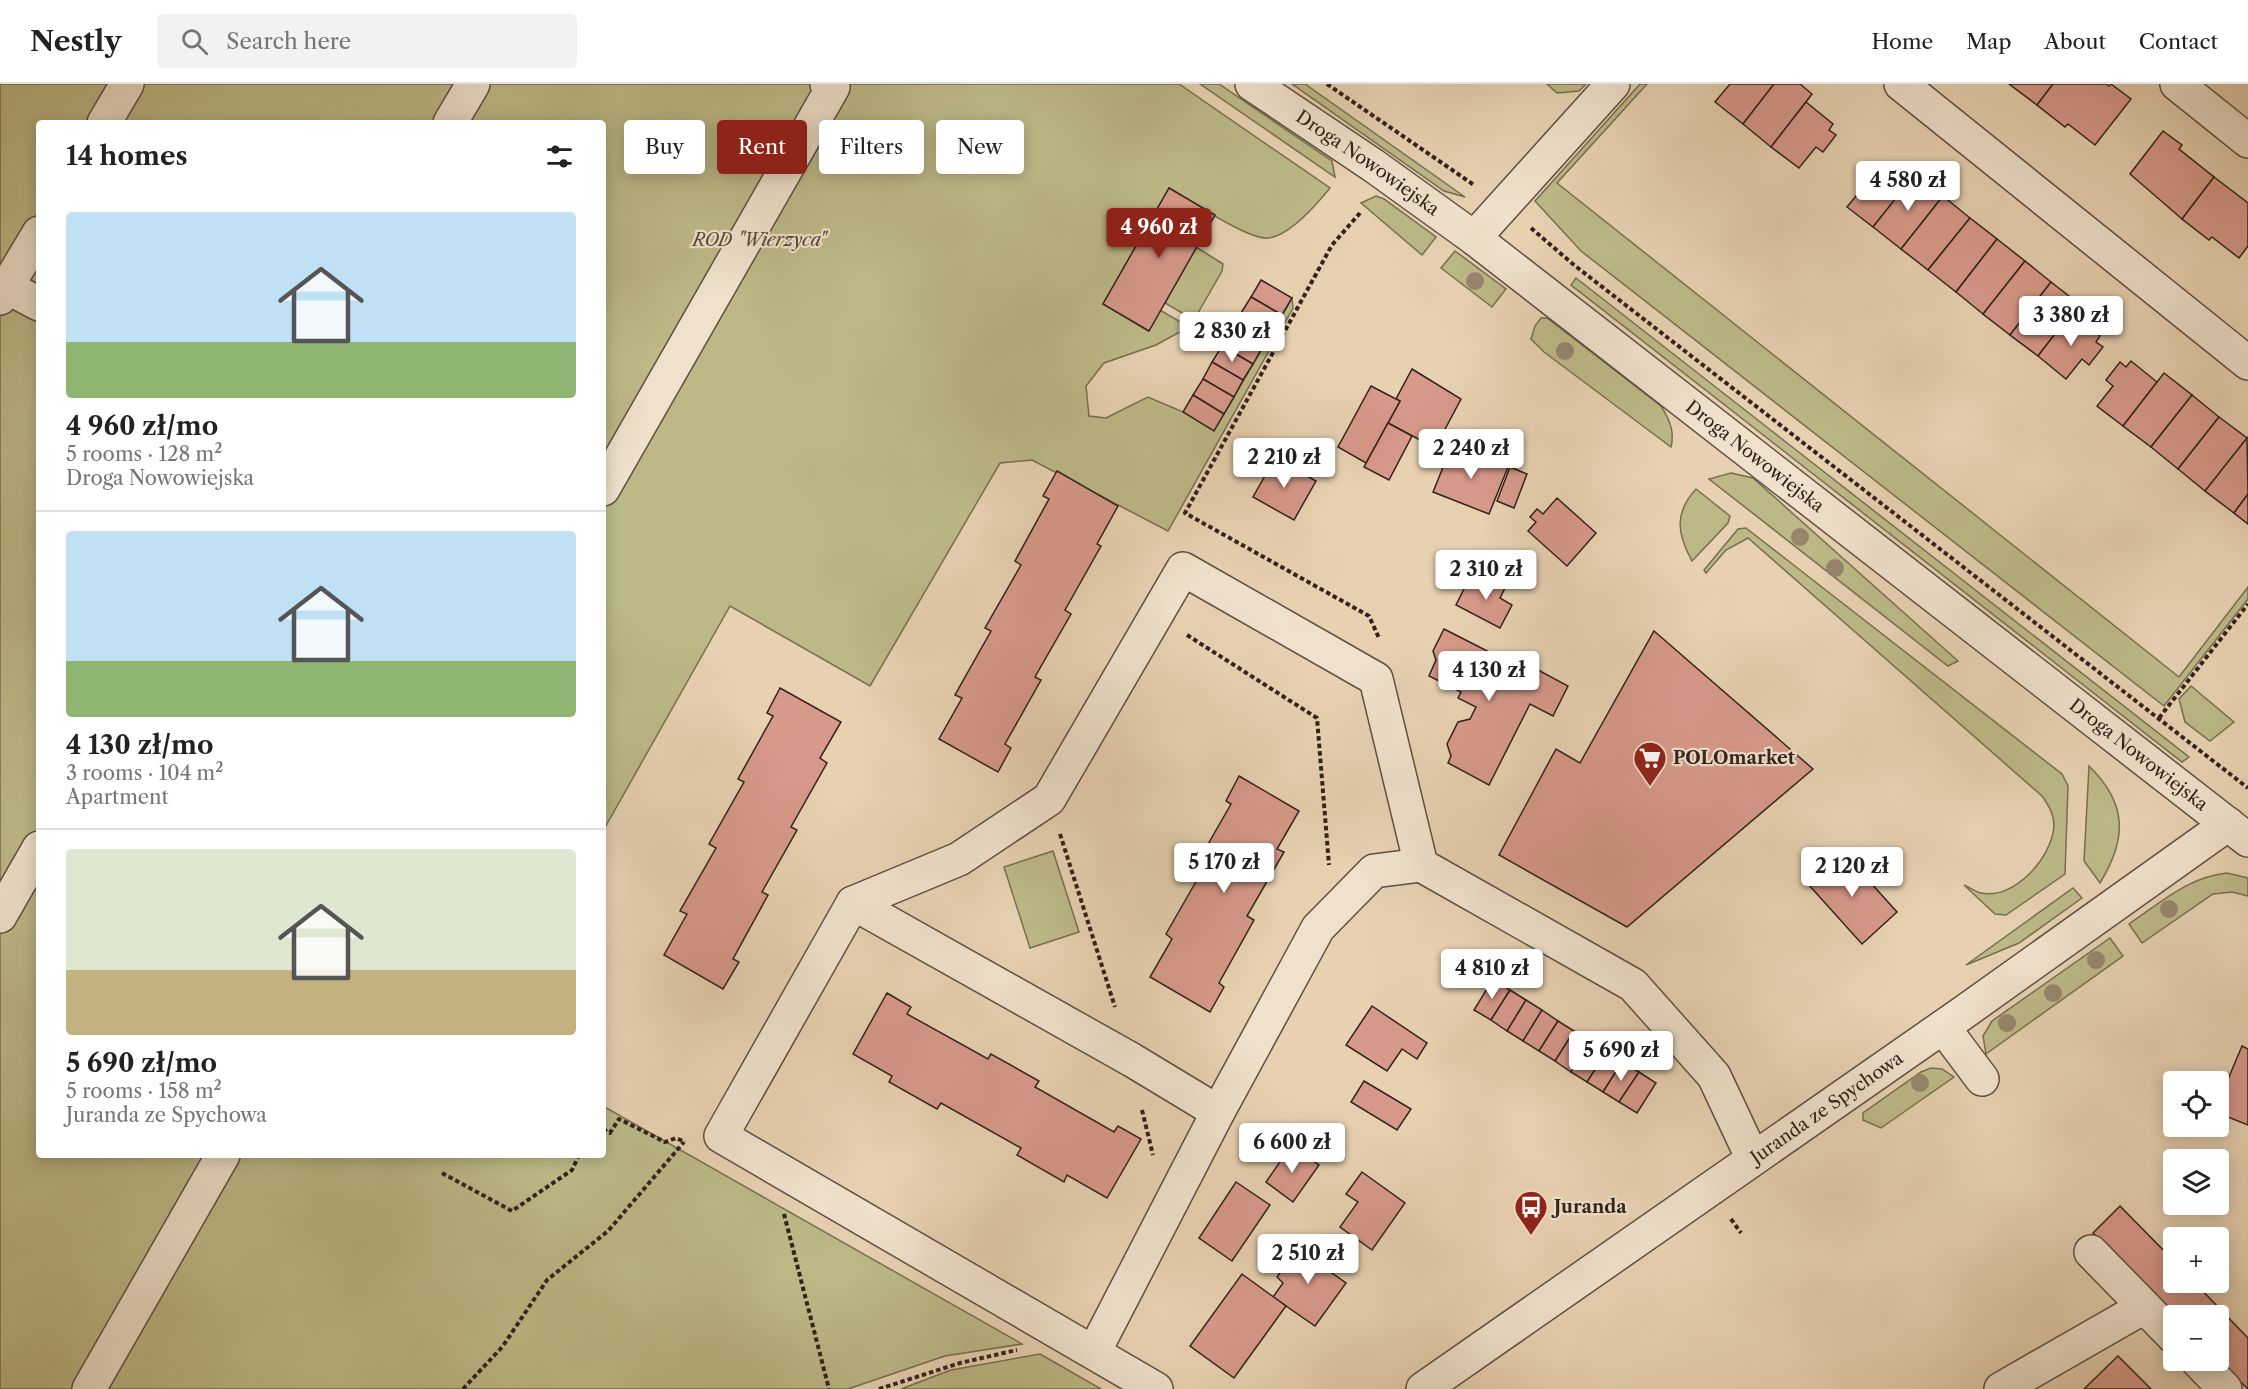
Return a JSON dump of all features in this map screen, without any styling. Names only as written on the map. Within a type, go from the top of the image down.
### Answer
[{"type":"street","points":[[106,120],[127,84]]},
{"type":"street","points":[[452,120],[472,84]]},
{"type":"street","points":[[606,484],[832,87],[827,84]]},
{"type":"street","name":"Droga Nowowiejska","points":[[1252,84],[1386,174],[1474,238],[2238,832]]},
{"type":"street","points":[[1474,238],[1613,84]]},
{"type":"street","points":[[1901,84],[2248,363]]},
{"type":"street","points":[[2177,84],[2248,141]]},
{"type":"street","points":[[36,238],[3,292],[36,303]]},
{"type":"street","points":[[1156,1389],[721,1136],[853,903],[959,859],[1049,799],[1183,569],[1376,679],[1421,866]]},
{"type":"street","name":"Juranda ze Spychowa","points":[[1423,1389],[1943,1027],[2238,832]]},
{"type":"street","points":[[0,916],[36,853]]},
{"type":"street","points":[[1094,1352],[1218,1112],[1318,928],[1374,871],[1421,866],[1633,985],[1714,1076],[1754,1159]]},
{"type":"street","points":[[853,903],[1132,1060],[1218,1112]]},
{"type":"street","points":[[1943,1027],[1982,1079]]},
{"type":"street","points":[[89,1389],[221,1158]]},
{"type":"street","points":[[2091,1252],[2163,1326]]},
{"type":"street","points":[[2001,1389],[2144,1307]]},
{"type":"street","points":[[2208,1371],[2225,1389]]},
{"type":"path","points":[[1327,84],[1478,188]]},
{"type":"path","points":[[1185,513],[1332,245],[1360,213]]},
{"type":"path","points":[[1527,224],[1574,264],[2248,788]]},
{"type":"path","points":[[2159,718],[2248,604]]},
{"type":"path","points":[[1156,616],[1317,718],[1330,868]]},
{"type":"path","points":[[463,1389],[503,1346],[548,1280],[608,1231],[684,1142],[676,1138],[665,1142],[619,1119],[610,1133],[606,1131]]},
{"type":"path","points":[[442,1173],[512,1211],[572,1170],[578,1158]]},
{"type":"path","points":[[782,1208],[829,1389]]},
{"type":"path","points":[[879,1389],[960,1363],[1029,1348]]},
{"type":"green space","name":"ROD \"Wierzyca\"","points":[[0,84],[1179,84],[1330,188],[1294,225],[1277,236],[1269,238],[1234,227],[1169,188],[1103,304],[1148,331],[1160,310],[1189,327],[1156,345],[1104,363],[1086,386],[1089,416],[1106,418],[1148,397],[1183,412],[1224,414],[1292,298],[1293,308],[1168,531],[1032,460],[1000,463],[870,686],[730,606],[606,826],[606,120],[36,120],[36,1158],[606,1158],[606,1108],[1022,1344],[945,1356],[848,1389],[0,1389]]},
{"type":"green space","points":[[1200,84],[1219,84],[1332,161],[1335,177]]},
{"type":"green space","points":[[1292,84],[1305,84],[1465,197],[1444,191]]},
{"type":"green space","points":[[1547,84],[1586,84],[1579,91],[1557,93]]},
{"type":"green space","points":[[1640,84],[1647,84],[1557,183],[2179,677],[2248,587],[2248,599],[2164,706],[1581,251],[1535,201]]},
{"type":"green space","points":[[1376,196],[1384,199],[1436,237],[1422,255],[1361,203]]},
{"type":"green space","points":[[1196,247],[1223,264],[1222,271],[1194,320],[1165,303]]},
{"type":"green space","points":[[1455,251],[1506,289],[1492,307],[1441,268]]},
{"type":"green space","points":[[1576,278],[2189,757],[2182,762],[1571,285]]},
{"type":"green space","points":[[1541,318],[1547,318],[1661,406],[1670,425],[1671,447],[1544,352],[1531,339],[1535,326]]},
{"type":"green space","points":[[1731,473],[1753,478],[1958,661],[1948,666],[1709,479]]},
{"type":"green space","points":[[1696,489],[1730,516],[1728,523],[1692,561],[1683,542],[1680,524],[1684,507]]},
{"type":"green space","points":[[1746,528],[2062,774],[2068,786],[2065,874],[2006,915],[1995,914],[1964,885],[1979,892],[1994,893],[2006,890],[2030,874],[2047,851],[2052,838],[2054,822],[2047,803],[2042,796],[1748,538],[1726,550],[1706,573],[1704,570],[1738,529]]},
{"type":"green space","points":[[2191,686],[2234,722],[2210,741],[2185,722],[2179,699]]},
{"type":"green space","points":[[2089,766],[2111,794],[2117,808],[2119,822],[2119,837],[2115,852],[2100,883],[2084,861]]},
{"type":"green space","points":[[1053,851],[1079,932],[1030,948],[1004,867]]},
{"type":"green space","points":[[2227,873],[2248,878],[2248,896],[2232,892],[2213,894],[2142,943],[2129,924],[2187,885],[2213,875]]},
{"type":"green space","points":[[2073,888],[2082,898],[2019,943],[1966,965]]},
{"type":"green space","points":[[2110,938],[2123,956],[1986,1054],[1983,1036],[1992,1021]]},
{"type":"green space","points":[[1931,1068],[1942,1069],[1954,1077],[1881,1128],[1863,1120],[1863,1113],[1921,1072]]},
{"type":"green space","points":[[1040,1354],[1101,1389],[901,1389],[951,1370]]},
{"type":"building","points":[[1730,84],[1774,84],[1743,124],[1715,102]]},
{"type":"building","points":[[1774,84],[1800,84],[1812,94],[1771,147],[1743,124]]},
{"type":"building","points":[[2009,84],[2053,84],[2037,105]]},
{"type":"building","points":[[2053,84],[2106,84],[2109,86],[2111,84],[2131,99],[2095,145],[2068,124],[2065,127],[2037,105]]},
{"type":"building","points":[[1806,102],[1833,124],[1829,130],[1836,135],[1823,152],[1816,147],[1799,168],[1771,147]]},
{"type":"building","points":[[2163,131],[2182,145],[2179,149],[2214,177],[2182,219],[2130,174]]},
{"type":"building","points":[[1872,162],[1879,167],[1883,162],[1909,183],[1873,227],[1847,207],[1866,184],[1858,178]]},
{"type":"building","points":[[1915,174],[1943,196],[1901,249],[1873,227]]},
{"type":"building","points":[[2214,177],[2248,203],[2248,246],[2239,258],[2212,237],[2209,240],[2182,219]]},
{"type":"building","points":[[1169,188],[1215,215],[1149,331],[1103,304]]},
{"type":"building","points":[[1943,196],[1970,218],[1928,270],[1901,249]]},
{"type":"building","points":[[1970,218],[1997,239],[1956,292],[1928,270]]},
{"type":"building","points":[[1997,239],[2025,261],[1983,314],[1956,292]]},
{"type":"building","points":[[2025,261],[2051,282],[2010,335],[1983,314]]},
{"type":"building","points":[[1261,280],[1292,298],[1282,315],[1251,297]]},
{"type":"building","points":[[2051,282],[2079,304],[2038,356],[2010,335]]},
{"type":"building","points":[[1251,297],[1282,315],[1272,331],[1241,313]]},
{"type":"building","points":[[1241,313],[1272,331],[1262,348],[1231,330]]},
{"type":"building","points":[[2071,313],[2100,336],[2096,342],[2103,347],[2089,365],[2082,359],[2066,379],[2038,356]]},
{"type":"building","points":[[1231,330],[1262,348],[1253,364],[1222,346]]},
{"type":"building","points":[[1222,346],[1253,364],[1243,380],[1212,362]]},
{"type":"building","points":[[2131,361],[2157,382],[2123,426],[2097,406],[2113,386],[2106,380],[2120,362],[2126,367]]},
{"type":"building","points":[[1212,362],[1243,380],[1234,397],[1203,379]]},
{"type":"building","points":[[1412,369],[1461,399],[1435,448],[1388,423],[1400,401],[1396,399]]},
{"type":"building","points":[[2164,373],[2192,395],[2151,447],[2123,426]]},
{"type":"building","points":[[1203,379],[1234,397],[1224,414],[1193,395]]},
{"type":"building","points":[[1371,386],[1400,401],[1366,463],[1338,447]]},
{"type":"building","points":[[1193,395],[1224,414],[1214,431],[1183,412]]},
{"type":"building","points":[[2192,395],[2219,417],[2178,469],[2151,447]]},
{"type":"building","points":[[2219,417],[2247,438],[2205,491],[2178,469]]},
{"type":"building","points":[[1388,423],[1412,436],[1389,480],[1364,467]]},
{"type":"building","points":[[2247,438],[2248,494],[2234,513],[2205,491]]},
{"type":"building","points":[[1452,445],[1508,467],[1489,514],[1433,492]]},
{"type":"building","points":[[1275,458],[1316,481],[1294,520],[1253,497]]},
{"type":"building","points":[[1510,467],[1527,474],[1514,508],[1497,501]]},
{"type":"building","points":[[1057,471],[1118,506],[1097,544],[1101,546],[1065,610],[1071,614],[1035,677],[1041,680],[1005,744],[1011,748],[998,772],[939,739],[962,698],[955,695],[991,631],[985,628],[1021,565],[1015,561],[1049,499],[1043,496]]},
{"type":"building","points":[[2248,494],[2248,524],[2234,513]]},
{"type":"building","points":[[1557,498],[1596,533],[1567,566],[1528,531],[1536,522],[1530,517],[1537,509],[1543,514]]},
{"type":"building","points":[[1487,576],[1506,586],[1500,598],[1512,605],[1500,628],[1456,605],[1468,581],[1480,587]]},
{"type":"building","points":[[1444,629],[1503,659],[1501,662],[1523,673],[1527,664],[1568,686],[1553,716],[1530,704],[1489,785],[1448,763],[1451,756],[1447,744],[1458,722],[1470,719],[1476,707],[1458,698],[1461,692],[1429,676],[1436,660],[1433,651]]},
{"type":"building","points":[[1654,631],[1813,769],[1627,927],[1499,855],[1556,749],[1580,763]]},
{"type":"building","points":[[780,688],[841,722],[820,758],[827,763],[791,827],[797,830],[762,892],[768,895],[733,959],[739,962],[723,989],[664,955],[687,914],[680,911],[716,848],[709,844],[744,782],[738,779],[773,716],[767,713]]},
{"type":"building","points":[[1239,776],[1299,811],[1277,849],[1284,852],[1247,916],[1254,920],[1219,983],[1224,987],[1210,1012],[1150,977],[1172,939],[1166,934],[1202,871],[1195,867],[1231,804],[1226,801]]},
{"type":"building","points":[[1843,852],[1897,912],[1862,944],[1808,884]]},
{"type":"building","points":[[1493,979],[1510,990],[1491,1020],[1474,1010]]},
{"type":"building","points":[[1510,990],[1526,1000],[1507,1031],[1491,1020]]},
{"type":"building","points":[[887,993],[911,1007],[907,1014],[988,1059],[991,1054],[1039,1081],[1035,1087],[1114,1132],[1118,1126],[1141,1139],[1107,1198],[1067,1175],[1064,1182],[1017,1155],[1021,1148],[941,1103],[937,1109],[889,1082],[892,1076],[853,1054]]},
{"type":"building","points":[[1526,1000],[1542,1010],[1523,1041],[1507,1031]]},
{"type":"building","points":[[1372,1006],[1427,1043],[1417,1059],[1402,1049],[1387,1071],[1346,1045]]},
{"type":"building","points":[[1542,1010],[1558,1021],[1539,1051],[1523,1041]]},
{"type":"building","points":[[1558,1021],[1574,1031],[1555,1061],[1539,1051]]},
{"type":"building","points":[[1574,1031],[1591,1041],[1571,1072],[1555,1061]]},
{"type":"building","points":[[1591,1041],[1607,1051],[1587,1082],[1571,1072]]},
{"type":"building","points":[[2242,1046],[2248,1049],[2248,1125],[2229,1117],[2229,1077]]},
{"type":"building","points":[[1607,1051],[1622,1062],[1603,1092],[1587,1082]]},
{"type":"building","points":[[1622,1062],[1639,1072],[1619,1102],[1603,1092]]},
{"type":"building","points":[[1639,1072],[1656,1083],[1637,1113],[1619,1102]]},
{"type":"building","points":[[1364,1081],[1411,1109],[1397,1130],[1351,1102]]},
{"type":"building","points":[[1291,1146],[1319,1165],[1293,1202],[1266,1182]]},
{"type":"building","points":[[1362,1172],[1405,1203],[1372,1250],[1340,1227],[1358,1202],[1346,1194]]},
{"type":"building","points":[[1236,1182],[1270,1205],[1232,1261],[1199,1238]]},
{"type":"building","points":[[2120,1206],[2163,1250],[2163,1293],[2205,1293],[2216,1305],[2163,1305],[2093,1233]]},
{"type":"building","points":[[1310,1246],[1328,1259],[1322,1266],[1346,1283],[1315,1326],[1273,1297],[1283,1283],[1277,1277],[1298,1248],[1305,1253]]},
{"type":"building","points":[[1242,1274],[1286,1306],[1234,1378],[1190,1346]]},
{"type":"building","points":[[2229,1318],[2248,1338],[2248,1389],[2229,1371]]},
{"type":"building","points":[[2118,1356],[2151,1389],[2084,1389]]},
{"type":"place","name":"POLOmarket","points":[[1650,787]]},
{"type":"place","name":"Juranda","points":[[1531,1236]]}]
